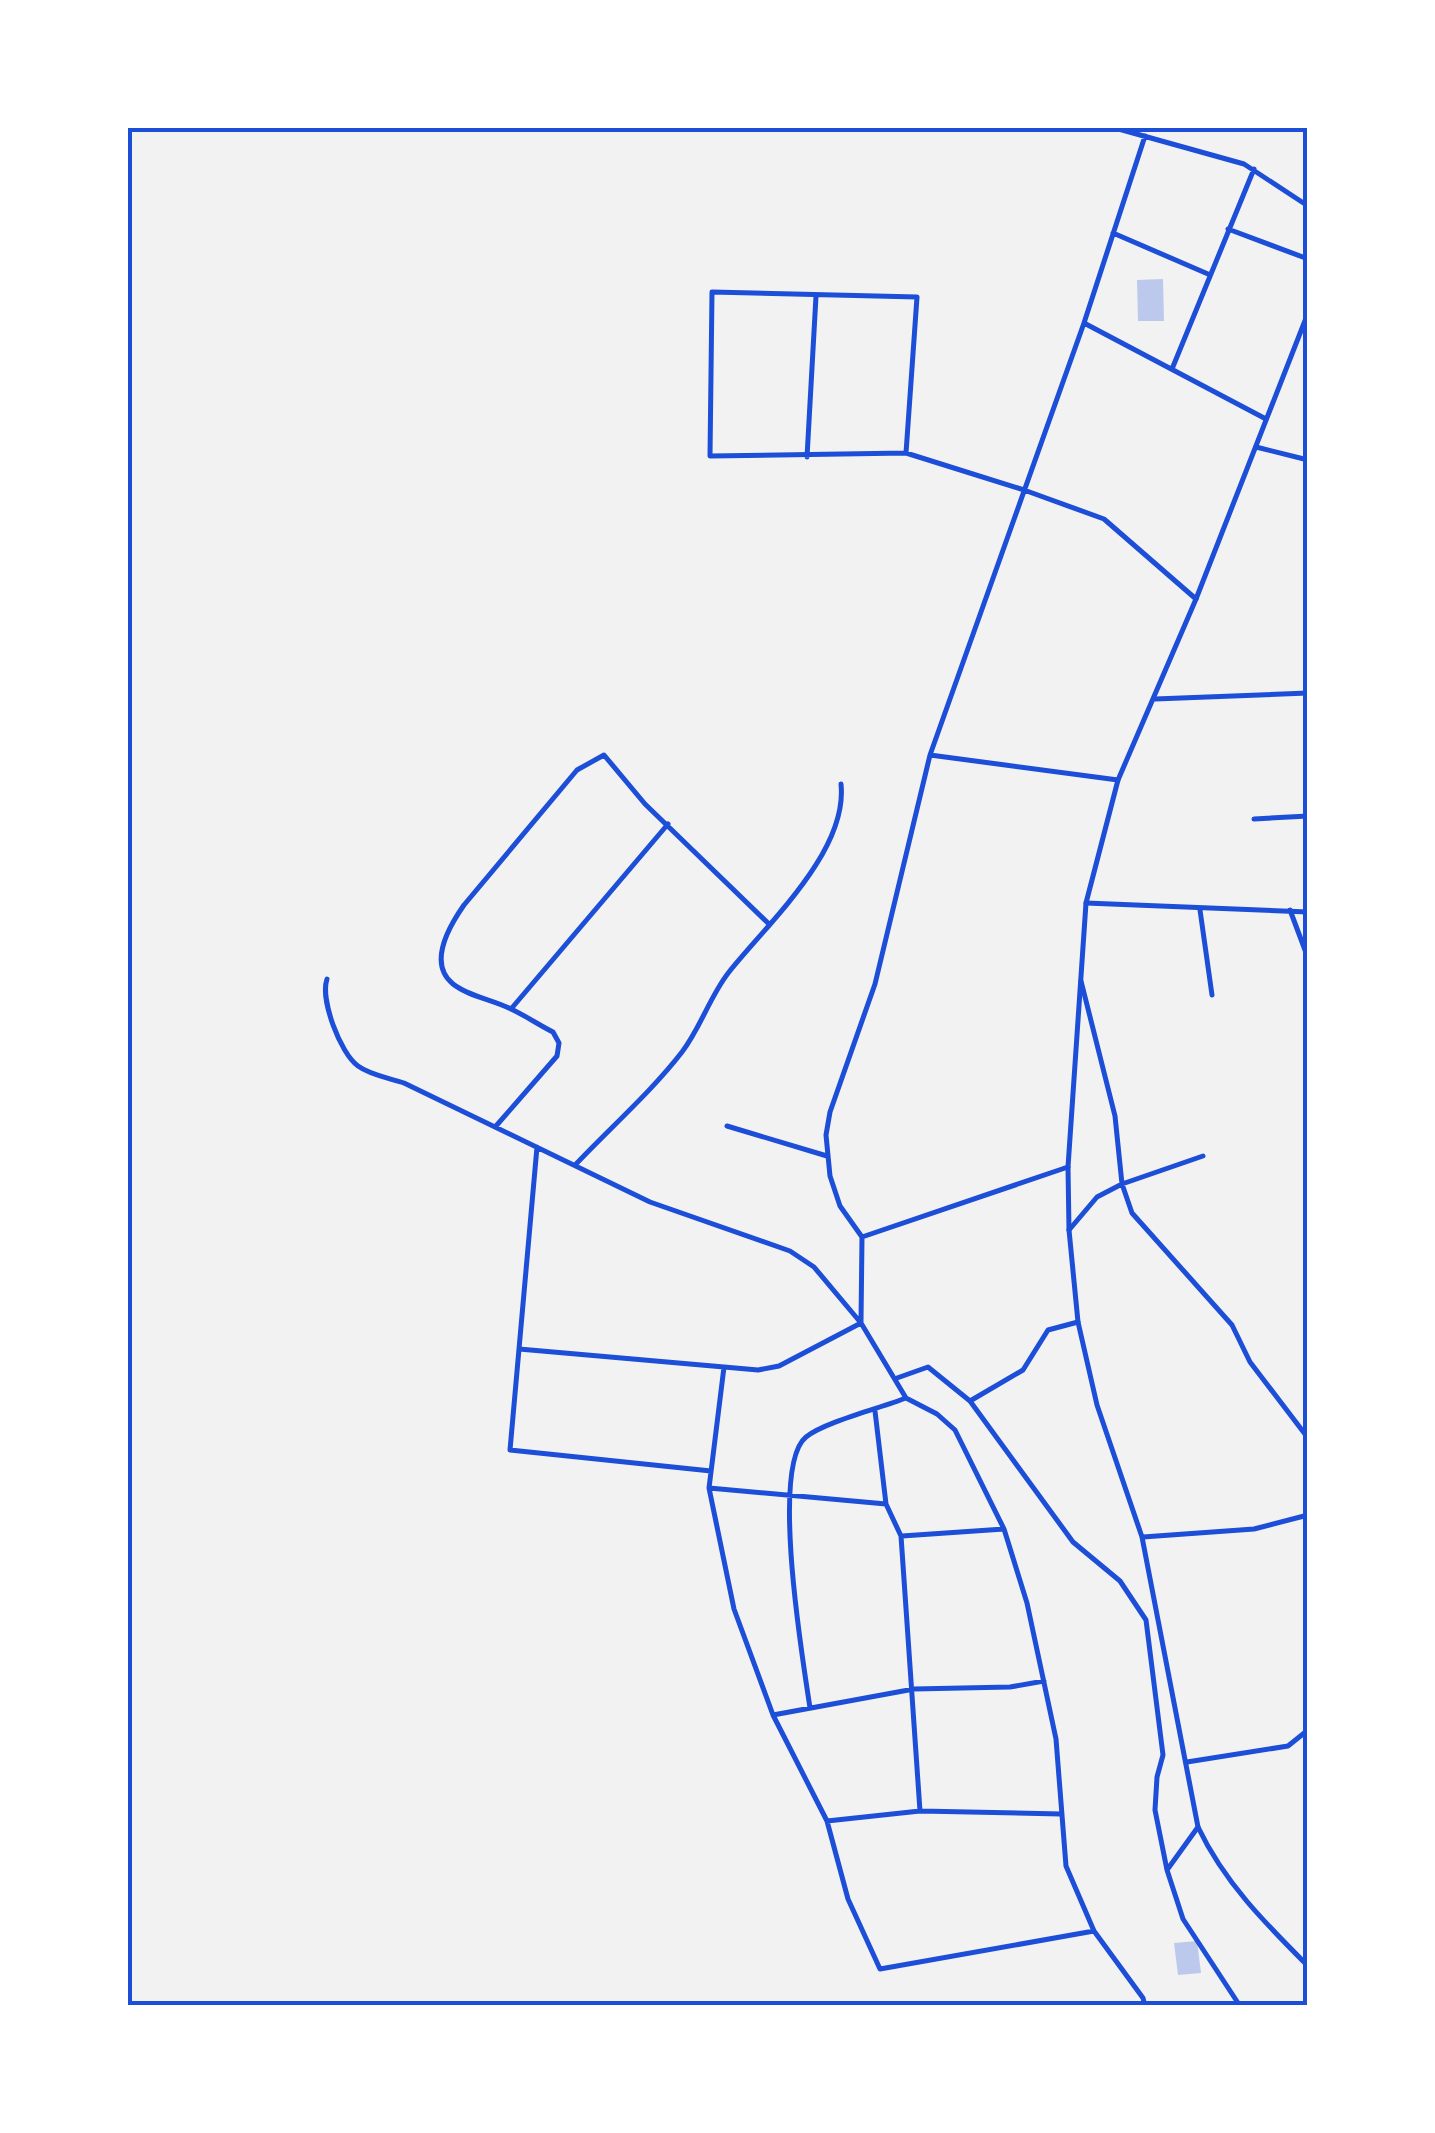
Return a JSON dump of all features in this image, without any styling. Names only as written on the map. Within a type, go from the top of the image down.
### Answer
[{"type":"street","points":[[1116,128],[1254,168],[1308,206]]},
{"type":"street","points":[[861,1322],[862,1237],[840,1206],[826,1156],[830,1112],[875,984],[930,754],[1084,323],[1145,136]]},
{"type":"street","points":[[1172,369],[1254,168]]},
{"type":"street","points":[[1228,229],[1308,260]]},
{"type":"street","points":[[1113,233],[1208,274]]},
{"type":"street","points":[[906,454],[917,297],[712,292],[710,456],[906,454],[1024,490],[1104,520],[1196,599]]},
{"type":"street","points":[[807,457],[816,296]]},
{"type":"street","points":[[1308,313],[1196,599],[1118,780],[1086,903],[1068,1167],[1069,1230],[1078,1322],[1097,1405],[1142,1538],[1198,1827],[1213,1859],[1254,1911],[1308,1966]]},
{"type":"street","points":[[1084,323],[1266,419]]},
{"type":"street","points":[[1256,447],[1308,460]]},
{"type":"street","points":[[1155,699],[1308,694]]},
{"type":"street","points":[[930,754],[1118,780]]},
{"type":"street","points":[[496,1126],[556,1056],[559,1047],[553,1032],[450,982],[442,967],[443,945],[464,904],[576,770],[604,755],[632,791],[769,924]]},
{"type":"street","points":[[576,1164],[674,1062],[727,975],[821,858],[839,817],[841,784]]},
{"type":"street","points":[[1254,819],[1308,816]]},
{"type":"street","points":[[511,1009],[668,824]]},
{"type":"street","points":[[1086,903],[1308,912]]},
{"type":"street","points":[[1200,910],[1212,995]]},
{"type":"street","points":[[1290,910],[1308,958]]},
{"type":"street","points":[[1080,978],[1115,1116],[1122,1184],[1132,1213],[1232,1325],[1250,1362],[1308,1438]]},
{"type":"street","points":[[328,979],[324,1000],[346,1052],[356,1064],[496,1126],[650,1202],[804,1259],[861,1322],[906,1398],[937,1414],[955,1430],[1004,1529],[1026,1603],[1056,1739],[1066,1866],[1094,1931],[1143,1998],[1144,2006]]},
{"type":"street","points":[[727,1126],[826,1156]]},
{"type":"street","points":[[537,1147],[510,1450],[712,1471]]},
{"type":"street","points":[[1069,1230],[1097,1197],[1122,1184],[1203,1156]]},
{"type":"street","points":[[862,1237],[1068,1167]]},
{"type":"street","points":[[519,1349],[758,1370],[779,1366],[861,1322]]},
{"type":"street","points":[[970,1401],[1023,1370],[1048,1330],[1078,1322]]},
{"type":"street","points":[[724,1367],[710,1488],[734,1609],[774,1715],[827,1821],[848,1899],[880,1968],[1094,1931]]},
{"type":"street","points":[[897,1378],[928,1368],[970,1401],[1073,1542],[1120,1580],[1146,1620],[1163,1755],[1157,1778],[1156,1810],[1168,1870],[1183,1919],[1240,2006]]},
{"type":"street","points":[[810,1708],[793,1593],[793,1458],[805,1437],[906,1398]]},
{"type":"street","points":[[875,1410],[886,1504],[902,1536],[920,1811]]},
{"type":"street","points":[[710,1488],[886,1504]]},
{"type":"street","points":[[1142,1538],[1254,1529],[1308,1515]]},
{"type":"street","points":[[902,1536],[1004,1529]]},
{"type":"street","points":[[1146,1620],[1159,1622]]},
{"type":"street","points":[[774,1715],[914,1689],[1010,1687],[1044,1681]]},
{"type":"street","points":[[1187,1762],[1288,1746],[1308,1730]]},
{"type":"street","points":[[827,1821],[920,1811],[1060,1814]]},
{"type":"street","points":[[1168,1870],[1198,1827]]},
{"type":"building","points":[[1163,279],[1164,321],[1138,321],[1137,280]]},
{"type":"building","points":[[1197,1941],[1201,1973],[1178,1975],[1174,1943]]}]
